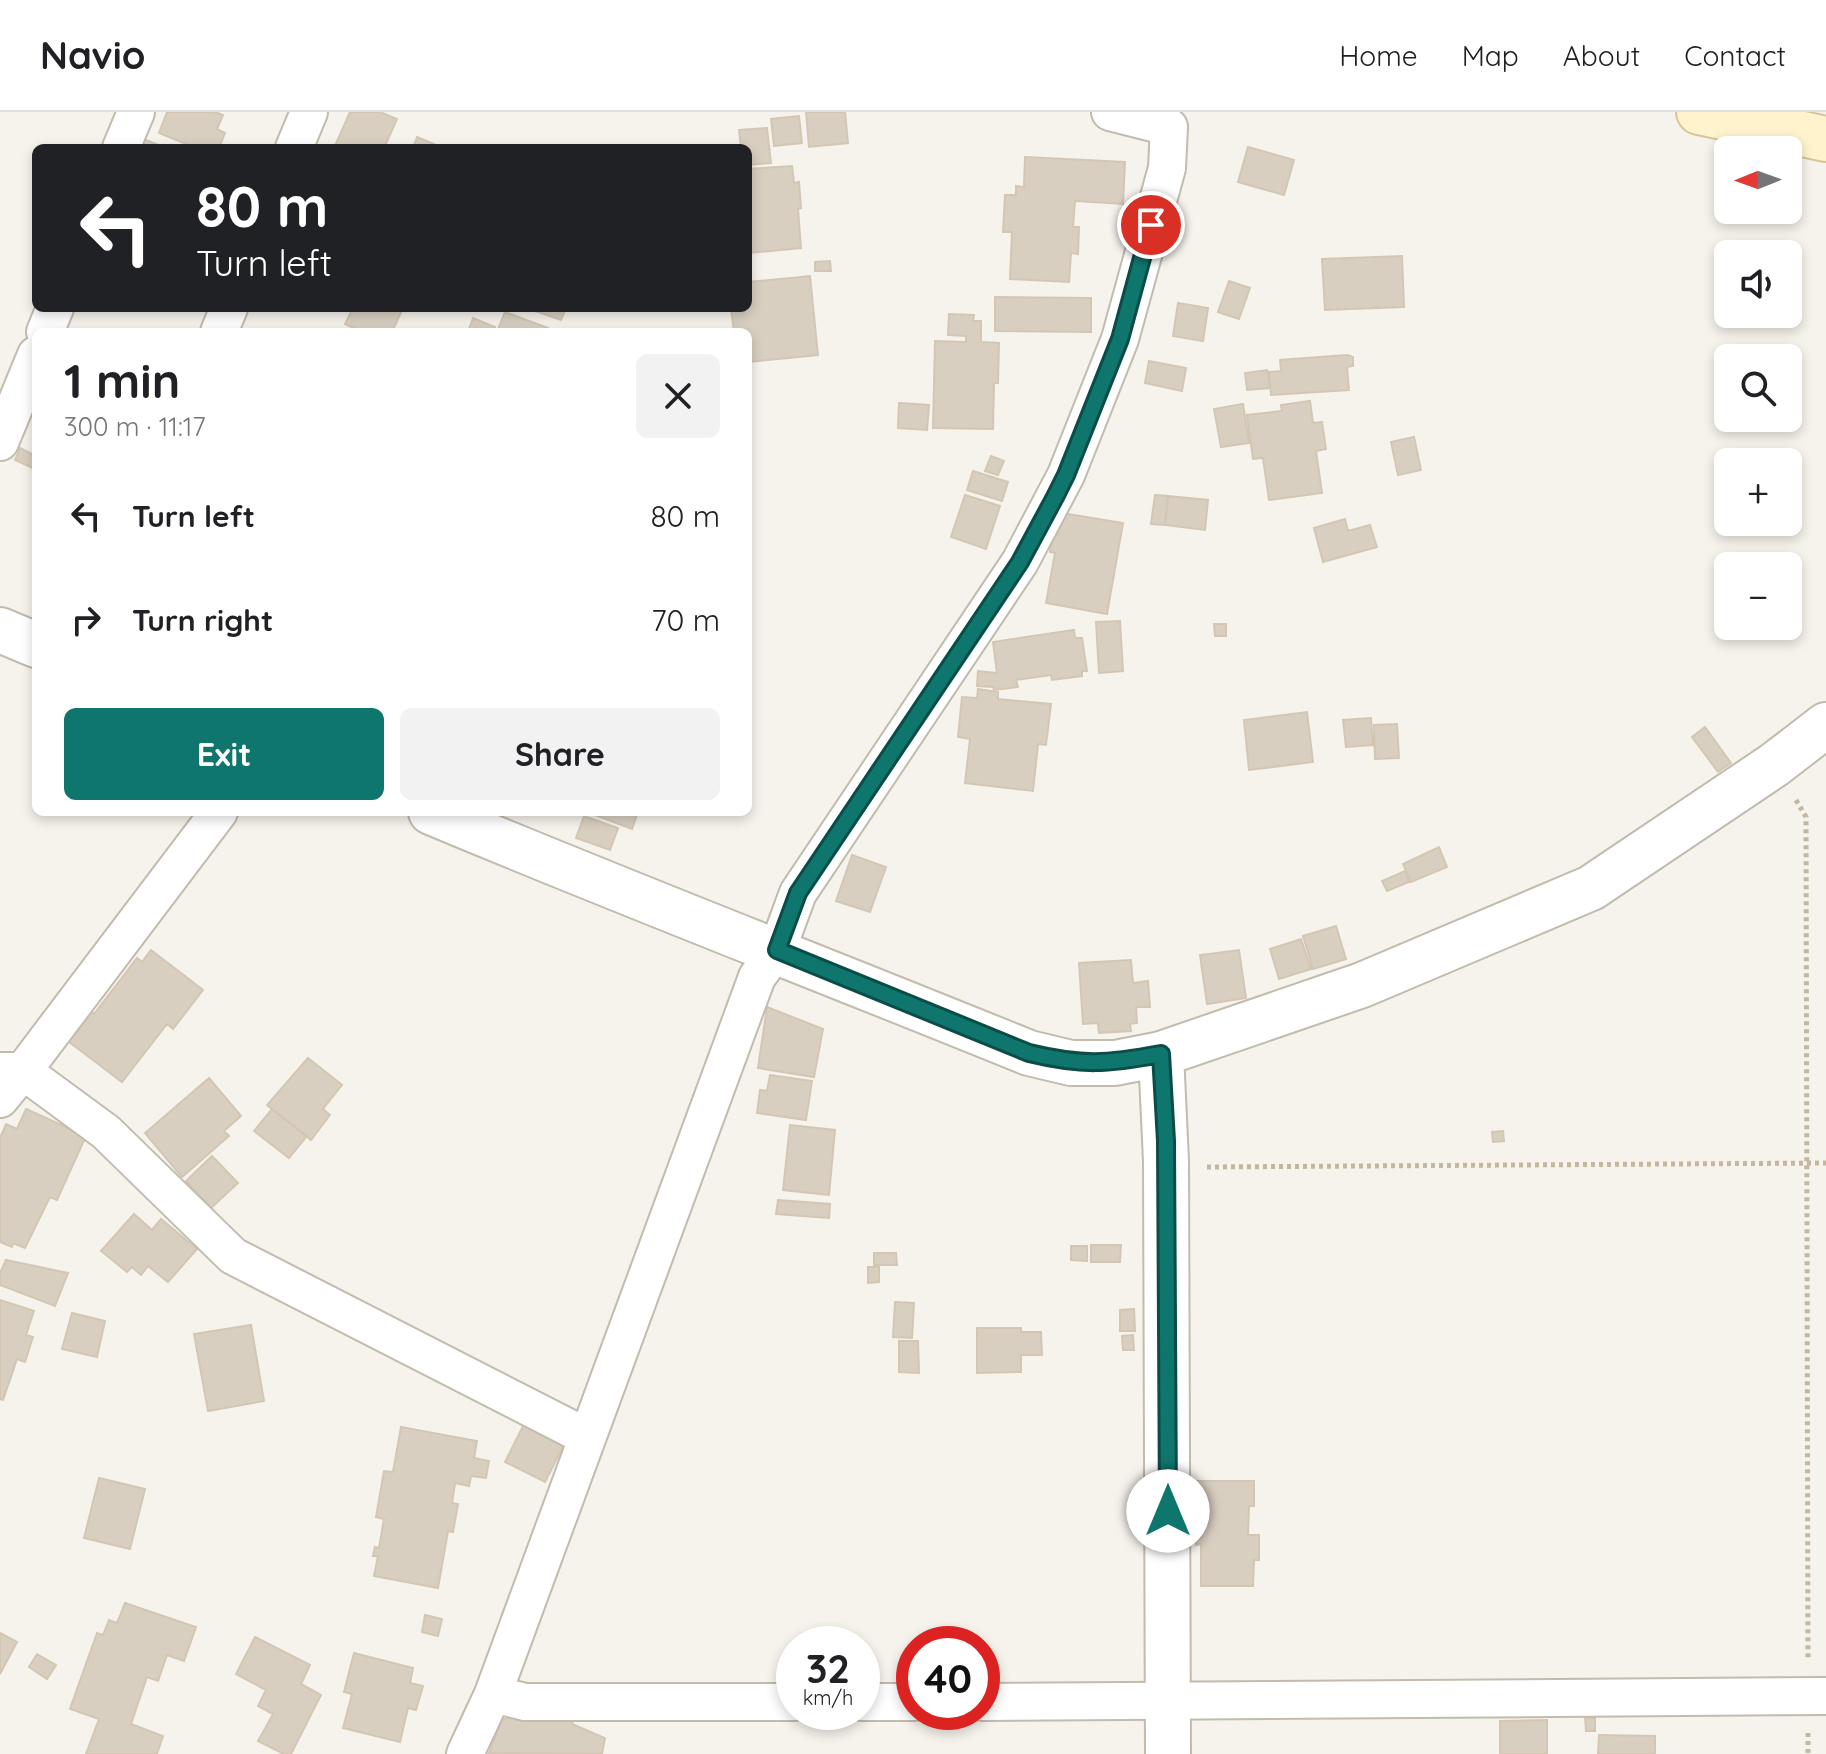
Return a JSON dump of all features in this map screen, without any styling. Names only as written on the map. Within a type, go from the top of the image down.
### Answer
[{"type":"main road","points":[[1699,112],[1826,139]]},
{"type":"street","points":[[123,144],[136,112]]},
{"type":"street","points":[[296,144],[309,112]]},
{"type":"street","points":[[465,1754],[493,1694],[757,977],[777,950],[798,893],[1020,562],[1066,475],[1120,339],[1167,168],[1169,127],[1110,112]]},
{"type":"street","points":[[0,442],[32,365]]},
{"type":"street","points":[[0,630],[32,643]]},
{"type":"street","points":[[440,816],[583,876],[777,950],[1029,1053],[1071,1063],[1115,1063],[1161,1054],[1362,985],[1591,888],[1774,765],[1826,725]]},
{"type":"street","points":[[0,1099],[11,1071],[216,816]]},
{"type":"street","points":[[1161,1054],[1166,1161],[1168,1754]]},
{"type":"street","points":[[11,1071],[106,1132],[233,1256],[587,1437]]},
{"type":"street","points":[[493,1694],[525,1702],[776,1702]]},
{"type":"street","points":[[1000,1702],[1817,1696]]},
{"type":"path","points":[[1774,765],[1806,817],[1807,1163],[1817,1696],[1808,1754]]},
{"type":"path","points":[[1166,1161],[1212,1168],[1826,1163]]},
{"type":"building","points":[[167,112],[215,112],[223,115],[217,129],[225,133],[221,144],[186,144],[159,133]]},
{"type":"building","points":[[350,112],[380,112],[397,119],[386,144],[336,144]]},
{"type":"building","points":[[806,112],[845,112],[848,143],[809,147]]},
{"type":"building","points":[[799,116],[802,143],[774,146],[771,119]]},
{"type":"building","points":[[767,128],[771,163],[752,165],[752,144],[741,144],[739,130]]},
{"type":"building","points":[[417,137],[434,144],[414,144]]},
{"type":"building","points":[[141,138],[156,144],[139,144]]},
{"type":"building","points":[[1248,147],[1294,160],[1284,195],[1238,182]]},
{"type":"building","points":[[1025,157],[1125,162],[1123,204],[1075,201],[1073,227],[1079,227],[1078,254],[1071,253],[1069,282],[1010,279],[1012,232],[1003,232],[1005,195],[1016,195],[1016,186],[1024,187]]},
{"type":"building","points":[[792,166],[794,183],[799,182],[801,248],[752,253],[752,169]]},
{"type":"building","points":[[1402,256],[1404,307],[1325,310],[1322,259]]},
{"type":"building","points":[[830,261],[831,271],[815,271],[815,262]]},
{"type":"building","points":[[810,276],[818,355],[752,362],[752,328],[733,328],[731,312],[752,312],[752,282]]},
{"type":"building","points":[[1229,281],[1250,288],[1239,319],[1218,312]]},
{"type":"building","points":[[995,297],[1091,298],[1091,332],[995,331]]},
{"type":"building","points":[[1178,303],[1208,308],[1203,341],[1173,336]]},
{"type":"building","points":[[351,312],[401,312],[394,328],[354,328],[345,324]]},
{"type":"building","points":[[505,312],[548,328],[499,328]]},
{"type":"building","points":[[538,312],[564,312],[561,320]]},
{"type":"building","points":[[949,314],[974,315],[973,321],[981,321],[981,342],[999,343],[993,429],[933,428],[935,341],[966,342],[966,336],[948,335]]},
{"type":"building","points":[[473,318],[495,327],[495,328],[469,328]]},
{"type":"building","points":[[1353,357],[1353,366],[1347,367],[1349,390],[1271,395],[1269,372],[1281,371],[1280,360]]},
{"type":"building","points":[[1149,361],[1186,368],[1182,391],[1145,383]]},
{"type":"building","points":[[1267,370],[1270,388],[1247,390],[1245,373]]},
{"type":"building","points":[[1310,401],[1313,423],[1322,422],[1326,449],[1316,451],[1322,493],[1269,500],[1263,458],[1253,459],[1247,415],[1282,411],[1281,405]]},
{"type":"building","points":[[899,403],[929,405],[927,430],[898,428]]},
{"type":"building","points":[[1243,404],[1249,443],[1221,447],[1214,409]]},
{"type":"building","points":[[1414,437],[1421,470],[1398,475],[1391,442]]},
{"type":"building","points":[[20,448],[32,454],[32,468],[15,460]]},
{"type":"building","points":[[991,456],[1004,461],[998,475],[985,471]]},
{"type":"building","points":[[973,471],[1008,482],[1002,501],[967,490]]},
{"type":"building","points":[[965,495],[1000,506],[986,549],[951,537]]},
{"type":"building","points":[[1155,495],[1168,496],[1165,525],[1151,524]]},
{"type":"building","points":[[1168,496],[1208,500],[1205,530],[1165,525]]},
{"type":"building","points":[[1062,513],[1123,523],[1107,614],[1046,603],[1055,553],[1050,552],[1053,534],[1058,535]]},
{"type":"building","points":[[1345,519],[1348,531],[1370,525],[1377,547],[1323,562],[1314,528]]},
{"type":"building","points":[[1120,621],[1123,671],[1099,673],[1096,622]]},
{"type":"building","points":[[1214,624],[1226,624],[1226,636],[1215,636]]},
{"type":"building","points":[[1074,630],[1075,638],[1082,638],[1087,671],[1082,671],[1082,676],[1052,680],[1051,675],[1016,680],[1018,687],[994,690],[993,687],[977,686],[978,671],[997,673],[993,642]]},
{"type":"building","points":[[978,689],[998,692],[998,699],[1051,704],[1046,745],[1038,744],[1033,791],[965,783],[970,739],[958,737],[962,697],[977,698]]},
{"type":"building","points":[[1307,712],[1313,762],[1249,770],[1244,720]]},
{"type":"building","points":[[1371,718],[1373,745],[1346,747],[1343,720]]},
{"type":"building","points":[[1397,724],[1399,758],[1375,759],[1374,725]]},
{"type":"building","points":[[1705,727],[1731,763],[1718,772],[1692,737]]},
{"type":"building","points":[[584,816],[618,828],[610,850],[576,838]]},
{"type":"building","points":[[598,816],[637,816],[632,829]]},
{"type":"building","points":[[1439,847],[1447,867],[1411,882],[1403,864]]},
{"type":"building","points":[[852,855],[886,867],[870,912],[836,901]]},
{"type":"building","points":[[1405,871],[1409,882],[1387,891],[1382,881]]},
{"type":"building","points":[[1336,926],[1346,959],[1313,969],[1303,936]]},
{"type":"building","points":[[1301,939],[1311,969],[1279,979],[1270,949]]},
{"type":"building","points":[[151,950],[203,990],[173,1029],[167,1024],[122,1082],[64,1038],[87,1008],[94,1014],[137,958],[142,962]]},
{"type":"building","points":[[1239,950],[1246,998],[1207,1004],[1200,955]]},
{"type":"building","points":[[1131,960],[1133,983],[1148,981],[1150,1007],[1136,1007],[1137,1023],[1130,1024],[1131,1031],[1099,1033],[1098,1023],[1083,1024],[1079,963]]},
{"type":"building","points":[[767,1007],[823,1029],[814,1077],[758,1068]]},
{"type":"building","points":[[308,1058],[342,1085],[323,1109],[330,1115],[311,1140],[267,1105]]},
{"type":"building","points":[[770,1075],[812,1081],[806,1120],[757,1113],[760,1090],[767,1091]]},
{"type":"building","points":[[209,1078],[241,1116],[224,1131],[229,1136],[182,1177],[145,1133]]},
{"type":"building","points":[[26,1109],[86,1136],[57,1200],[50,1197],[25,1248],[0,1242],[0,1138],[6,1124],[17,1129]]},
{"type":"building","points":[[272,1109],[307,1136],[289,1158],[254,1131]]},
{"type":"building","points":[[790,1125],[835,1130],[829,1195],[783,1190]]},
{"type":"building","points":[[1503,1131],[1504,1141],[1493,1142],[1492,1132]]},
{"type":"building","points":[[212,1156],[238,1183],[211,1208],[186,1181]]},
{"type":"building","points":[[778,1200],[830,1204],[829,1218],[776,1214]]},
{"type":"building","points":[[134,1214],[152,1230],[161,1219],[197,1249],[168,1282],[148,1266],[141,1275],[132,1267],[127,1272],[101,1251]]},
{"type":"building","points":[[1091,1245],[1121,1245],[1120,1262],[1091,1262]]},
{"type":"building","points":[[1071,1246],[1087,1246],[1087,1261],[1071,1260]]},
{"type":"building","points":[[874,1253],[896,1253],[897,1265],[874,1265]]},
{"type":"building","points":[[6,1260],[68,1273],[55,1306],[0,1285],[0,1273]]},
{"type":"building","points":[[868,1267],[879,1267],[879,1282],[868,1283]]},
{"type":"building","points":[[0,1300],[34,1311],[26,1335],[33,1337],[25,1362],[17,1359],[3,1400],[0,1399]]},
{"type":"building","points":[[895,1302],[914,1303],[912,1338],[893,1337]]},
{"type":"building","points":[[1134,1309],[1135,1331],[1120,1331],[1120,1310]]},
{"type":"building","points":[[72,1313],[105,1321],[97,1357],[62,1349]]},
{"type":"building","points":[[251,1325],[264,1401],[208,1411],[194,1334]]},
{"type":"building","points":[[977,1328],[1021,1328],[1021,1332],[1041,1332],[1042,1355],[1021,1355],[1021,1372],[977,1373]]},
{"type":"building","points":[[1133,1335],[1134,1350],[1123,1350],[1122,1336]]},
{"type":"building","points":[[899,1341],[918,1341],[919,1373],[899,1372]]},
{"type":"building","points":[[527,1418],[567,1439],[545,1482],[505,1462]]},
{"type":"building","points":[[401,1427],[477,1441],[474,1458],[489,1461],[486,1478],[471,1476],[469,1486],[455,1483],[452,1503],[458,1504],[453,1532],[448,1531],[438,1588],[374,1576],[378,1556],[373,1556],[375,1547],[379,1548],[384,1519],[376,1517],[384,1471],[393,1472]]},
{"type":"building","points":[[99,1478],[145,1489],[130,1549],[84,1538]]},
{"type":"building","points":[[1197,1481],[1254,1481],[1254,1506],[1249,1506],[1248,1535],[1259,1535],[1259,1560],[1254,1560],[1253,1586],[1201,1586],[1201,1544],[1196,1545]]},
{"type":"building","points":[[125,1603],[196,1627],[184,1661],[167,1655],[158,1681],[147,1677],[131,1724],[163,1736],[157,1754],[86,1754],[99,1719],[70,1709],[97,1633],[103,1635],[109,1620],[117,1623]]},
{"type":"building","points":[[425,1615],[442,1619],[438,1636],[422,1632]]},
{"type":"building","points":[[0,1633],[17,1642],[0,1674]]},
{"type":"building","points":[[255,1637],[310,1665],[301,1684],[321,1695],[291,1754],[284,1754],[258,1741],[273,1714],[258,1706],[266,1690],[236,1674]]},
{"type":"building","points":[[354,1653],[413,1668],[410,1683],[423,1686],[416,1710],[408,1708],[400,1742],[343,1728],[352,1694],[344,1692]]},
{"type":"building","points":[[37,1654],[56,1665],[47,1679],[29,1667]]},
{"type":"building","points":[[575,1714],[572,1724],[605,1738],[602,1754],[489,1753],[502,1720],[518,1715]]},
{"type":"building","points":[[1585,1718],[1595,1718],[1595,1731],[1586,1731]]},
{"type":"building","points":[[1547,1720],[1547,1754],[1500,1754],[1500,1721]]},
{"type":"building","points":[[1599,1735],[1655,1736],[1655,1754],[1598,1754]]},
{"type":"route","points":[[1151,225],[1120,339],[1066,475],[1020,562],[798,893],[777,950],[1029,1053],[1071,1063],[1115,1063],[1161,1054],[1166,1122],[1168,1511]]}]
